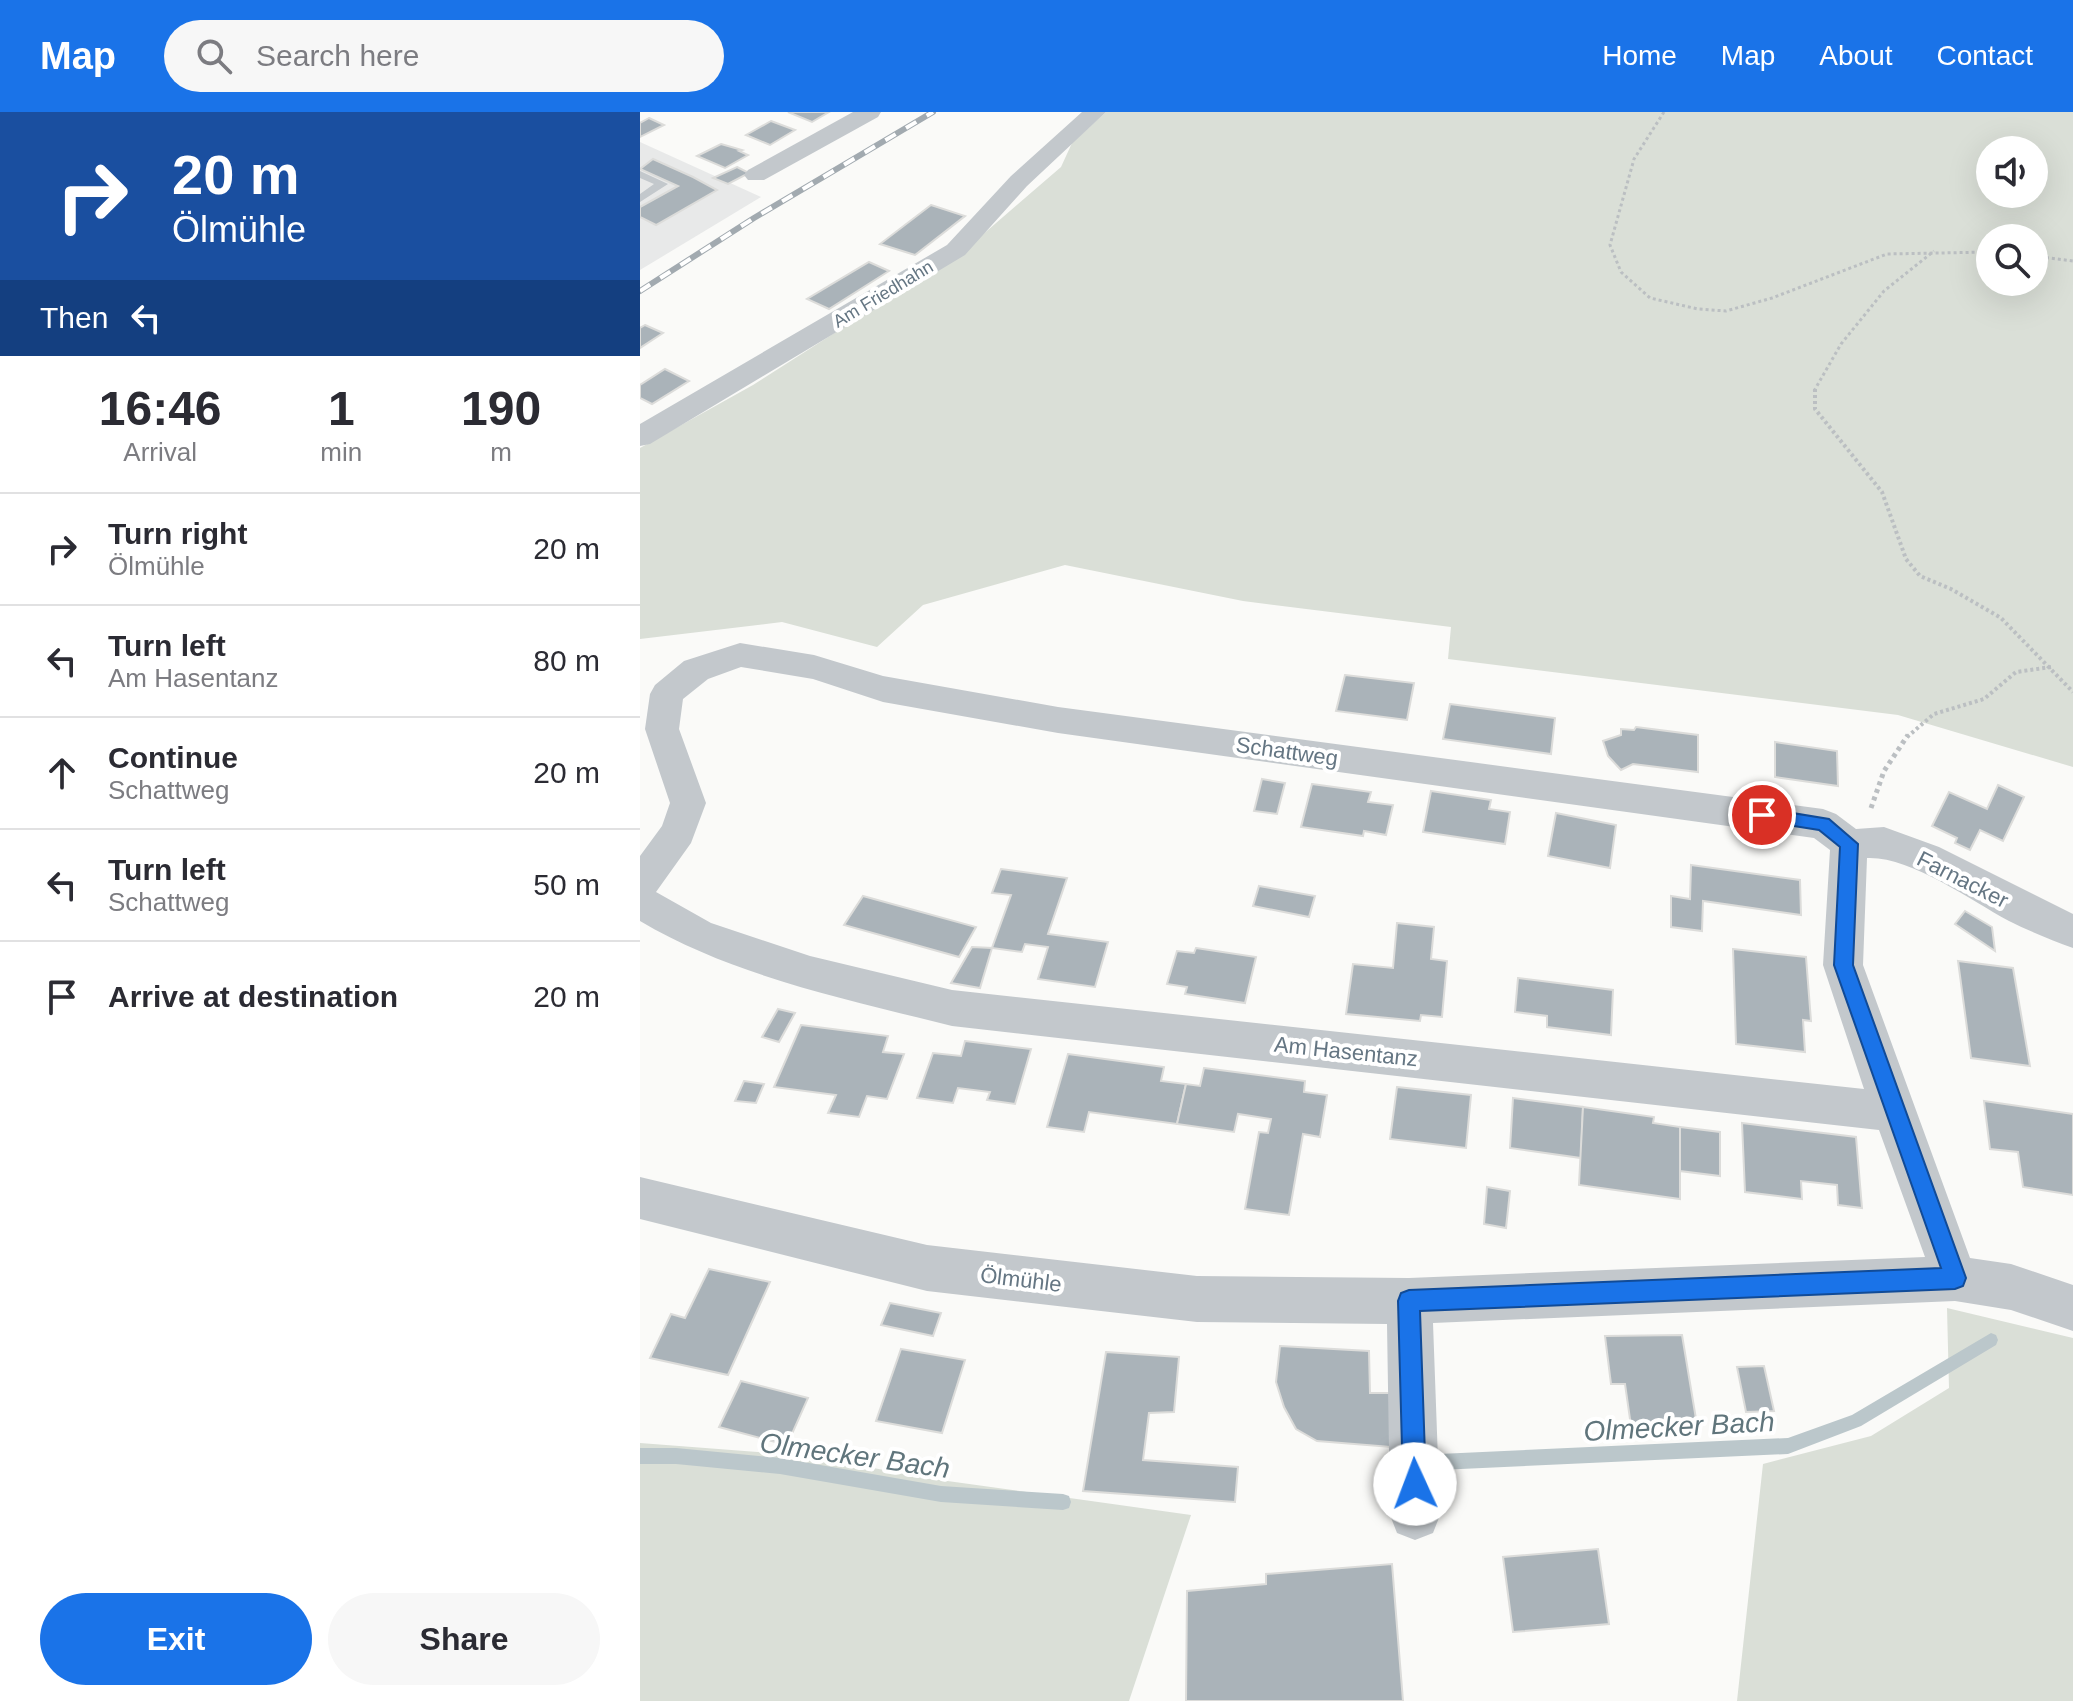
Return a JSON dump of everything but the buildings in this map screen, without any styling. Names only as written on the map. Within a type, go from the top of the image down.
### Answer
[{"type":"street","points":[[756,175],[870,112]]},
{"type":"street","name":"Am Friedhahn","points":[[640,437],[956,250],[1019,181],[1095,112]]},
{"type":"street","name":"Schattweg","points":[[640,885],[678,832],[688,803],[662,729],[667,694],[696,670],[740,655],[814,667],[883,689],[1058,720],[1823,824],[1849,844]]},
{"type":"street","name":"Farnacker","points":[[1849,844],[1884,842],[1926,858],[2026,911],[2073,931]]},
{"type":"street","points":[[1849,844],[1843,965],[1893,1112],[1955,1278]]},
{"type":"street","name":"Am Hasentanz","points":[[640,902],[699,936],[810,973],[952,1008],[1893,1112]]},
{"type":"street","name":"Ölmühle","points":[[640,1198],[927,1268],[1197,1299],[1409,1301],[1955,1278],[2011,1287],[2073,1308]]},
{"type":"street","points":[[1409,1301],[1415,1515]]},
{"type":"lane","points":[[640,174],[662,184],[640,199]]},
{"type":"path","points":[[1664,112],[1634,159],[1610,245],[1621,272],[1650,298],[1698,309],[1726,311],[1772,298],[1887,254],[1976,252]]},
{"type":"path","points":[[1934,251],[1884,291],[1841,344],[1814,391],[1815,409],[1882,492],[1906,559],[1920,576],[1951,589],[2001,618],[2073,692]]},
{"type":"path","points":[[2048,258],[2073,261]]},
{"type":"path","points":[[1849,844],[1864,827],[1884,771],[1910,733],[1934,714],[1984,699],[2016,672],[2052,667]]},
{"type":"shaded area","points":[[1106,112],[2073,112],[2073,767],[1898,715],[1448,659],[1451,627],[1243,601],[1065,565],[923,605],[877,647],[782,622],[640,639],[640,448],[753,385],[966,249],[1061,167],[1072,143]]},
{"type":"shaded area","points":[[640,142],[761,197],[640,270]]},
{"type":"shaded area","points":[[1947,1308],[2073,1338],[2073,1701],[1737,1701],[1763,1464],[1871,1436],[1949,1388]]},
{"type":"shaded area","points":[[640,1443],[808,1456],[933,1479],[1191,1515],[1129,1701],[640,1701]]},
{"type":"waterway","name":"Olmecker Bach","points":[[1439,1462],[1788,1446],[1856,1421],[1991,1340]]},
{"type":"waterway","name":"Olmecker Bach","points":[[640,1456],[676,1456],[780,1466],[941,1494],[1063,1502]]},
{"type":"railway","points":[[640,291],[754,218],[933,112]]},
{"type":"route","points":[[1415,1484],[1409,1301],[1955,1278],[1893,1112],[1843,965],[1849,844],[1823,824],[1762,815]]}]
